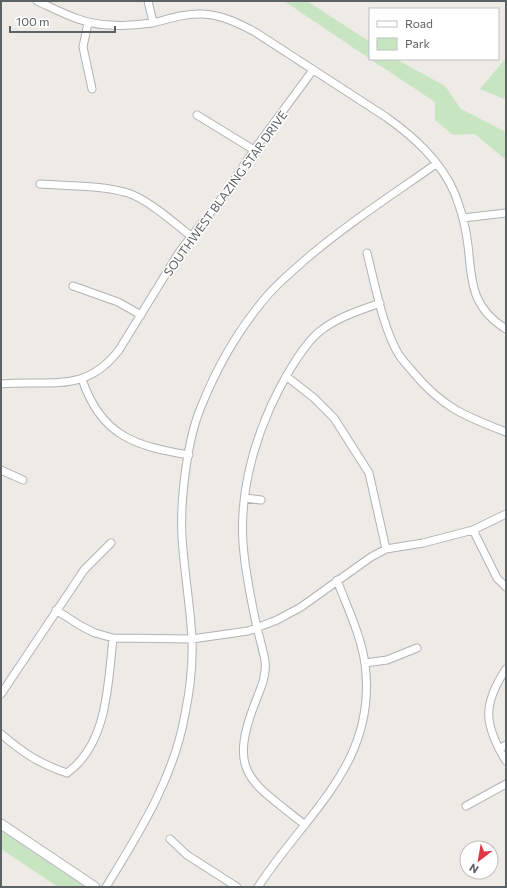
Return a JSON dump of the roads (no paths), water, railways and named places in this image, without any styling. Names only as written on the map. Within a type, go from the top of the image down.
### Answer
[{"type":"street","points":[[37,1],[59,12],[88,23],[129,26],[186,14],[203,14],[222,17],[238,22],[405,130],[444,174],[454,193],[463,218],[472,286],[483,308],[496,323],[506,329]]},
{"type":"street","points":[[148,1],[153,22]]},
{"type":"street","points":[[88,23],[83,47],[92,89]]},
{"type":"street","name":"SOUTHWEST BLAZING STAR DRIVE","points":[[1,382],[68,382],[82,379],[98,372],[110,362],[180,251],[225,194],[254,150],[313,70]]},
{"type":"street","points":[[197,115],[254,150]]},
{"type":"street","points":[[106,887],[146,822],[174,762],[185,715],[191,673],[192,639],[182,535],[183,503],[189,455],[200,408],[236,337],[259,305],[287,276],[334,235],[436,164]]},
{"type":"street","points":[[40,184],[110,189],[130,193],[191,236]]},
{"type":"street","points":[[463,218],[506,213]]},
{"type":"street","points":[[366,254],[388,332],[399,356],[443,403],[469,418],[506,432]]},
{"type":"street","points":[[73,286],[118,302],[141,315]]},
{"type":"street","points":[[305,825],[263,792],[248,775],[244,766],[243,738],[264,678],[265,662],[248,584],[243,544],[242,514],[249,471],[260,432],[286,376],[302,351],[319,332],[345,316],[380,303]]},
{"type":"street","points":[[286,376],[314,398],[334,418],[369,473],[386,550]]},
{"type":"street","points":[[82,379],[98,414],[119,434],[138,444],[189,455]]},
{"type":"street","points":[[1,470],[23,480]]},
{"type":"street","points":[[245,498],[261,500]]},
{"type":"street","points":[[56,610],[95,633],[114,638],[192,639],[248,631],[277,620],[301,607],[370,557],[386,550],[423,543],[473,530],[506,514]]},
{"type":"street","points":[[473,530],[497,578],[506,587]]},
{"type":"street","points":[[1,694],[84,570],[111,543]]},
{"type":"street","points":[[258,887],[271,866],[305,825],[346,769],[353,754],[366,708],[365,663],[360,641],[337,580]]},
{"type":"street","points":[[1,734],[18,749],[43,765],[68,773],[77,766],[94,738],[102,717],[114,638]]},
{"type":"street","points":[[365,663],[387,660],[417,648]]},
{"type":"street","points":[[506,669],[491,695],[488,709],[490,729],[506,761]]},
{"type":"street","points":[[499,749],[506,745]]},
{"type":"street","points":[[466,806],[506,784]]},
{"type":"street","points":[[1,824],[95,887]]},
{"type":"street","points":[[170,839],[187,855],[237,887]]}]
